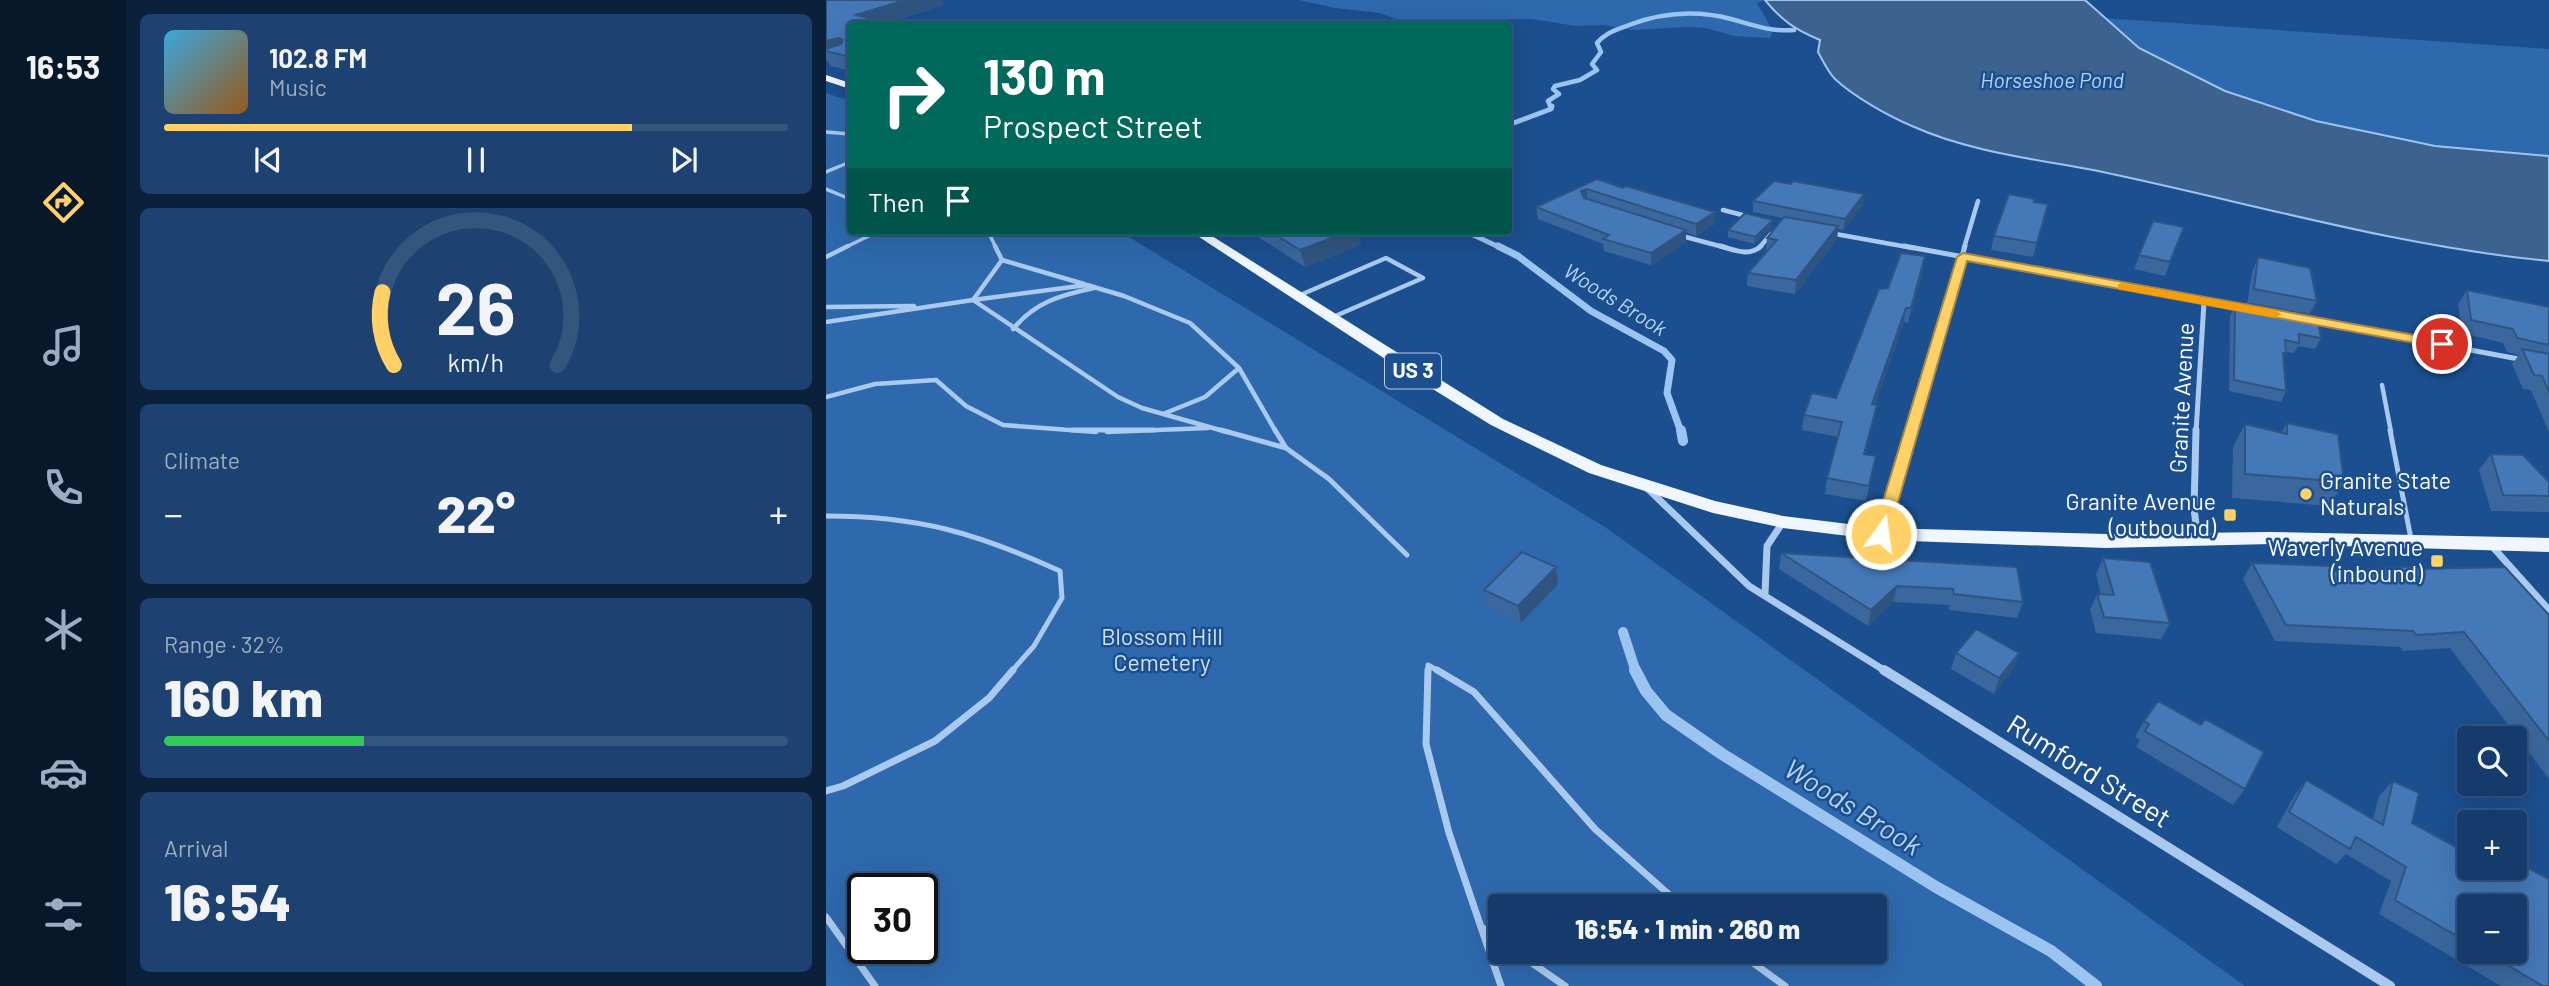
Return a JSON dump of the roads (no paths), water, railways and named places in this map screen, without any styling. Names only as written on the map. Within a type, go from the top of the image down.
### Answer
[{"type":"main road","points":[[826,78],[847,85]]},
{"type":"main road","name":"US 3","points":[[1202,235],[1497,422],[1595,469],[1713,508],[1783,522],[1881,534],[2106,541],[2198,539],[2549,545]]},
{"type":"street","points":[[1881,534],[1978,201]]},
{"type":"street","points":[[1723,210],[1758,218]]},
{"type":"street","points":[[1675,234],[1745,253],[1758,250],[1777,228]]},
{"type":"street","points":[[1820,231],[2244,309]]},
{"type":"street","name":"Granite Avenue","points":[[2198,539],[2194,509],[2195,441],[2204,302]]},
{"type":"street","points":[[2297,318],[2536,362]]},
{"type":"street","name":"Rumford Street","points":[[1644,486],[1749,586],[2390,986]]},
{"type":"street","points":[[1765,594],[1767,546],[1783,522]]},
{"type":"street","points":[[2491,545],[2549,610]]},
{"type":"lane","points":[[826,132],[847,134]]},
{"type":"lane","points":[[826,172],[847,163]]},
{"type":"lane","points":[[826,189],[847,199]]},
{"type":"lane","points":[[826,257],[871,235]]},
{"type":"lane","points":[[990,235],[1002,260],[1124,296],[1190,323],[1239,368],[1286,449]]},
{"type":"lane","points":[[1298,297],[1386,258],[1423,278],[1331,318]]},
{"type":"lane","points":[[973,300],[1002,260]]},
{"type":"lane","points":[[826,321],[1087,285]]},
{"type":"lane","points":[[1013,329],[1036,305],[1064,294],[1097,288]]},
{"type":"lane","points":[[973,300],[1118,397],[1142,408],[1286,449],[1329,479],[1407,555]]},
{"type":"lane","points":[[826,307],[934,306]]},
{"type":"lane","points":[[1162,414],[1198,401],[1218,390],[1239,368]]},
{"type":"lane","points":[[826,397],[875,384],[936,380],[966,406],[1003,425],[1100,432],[1214,428]]},
{"type":"lane","points":[[2382,385],[2412,542]]},
{"type":"lane","points":[[826,516],[871,516],[943,526],[1014,550],[1060,572],[1062,598],[1034,646],[989,698],[935,741],[843,786],[826,791]]},
{"type":"lane","points":[[1501,986],[1450,833],[1426,744],[1427,665],[1474,692],[1595,829],[1668,894]]},
{"type":"lane","points":[[826,917],[875,986]]},
{"type":"lane","points":[[1481,927],[1488,932]]},
{"type":"lane","points":[[1533,964],[1564,986]]},
{"type":"lane","points":[[1754,964],[1784,986]]},
{"type":"water","name":"Horseshoe Pond","points":[[1765,0],[2085,0],[2139,48],[2225,91],[2316,121],[2435,146],[2549,156],[2549,261],[2439,246],[2330,224],[2112,174],[1985,150],[1936,136],[1882,111],[1842,85],[1830,73],[1818,52],[1820,40],[1790,24]]},
{"type":"waterway","name":"Woods Brook","points":[[1551,108],[1548,101],[1559,94],[1553,89],[1555,86],[1580,80],[1597,70],[1592,64],[1601,52],[1597,43],[1600,39],[1641,21],[1666,15],[1705,14],[1769,29],[1794,30]]},
{"type":"waterway","name":"Woods Brook","points":[[1512,124],[1551,109],[1552,106]]},
{"type":"waterway","name":"Woods Brook","points":[[1473,235],[1501,248]]},
{"type":"waterway","name":"Woods Brook","points":[[1498,246],[1518,256],[1591,311],[1664,351],[1672,360],[1667,393],[1681,432]]},
{"type":"waterway","name":"Woods Brook","points":[[1681,430],[1683,441]]},
{"type":"waterway","name":"Woods Brook","points":[[1623,632],[1636,672]]},
{"type":"waterway","name":"Woods Brook","points":[[1636,672],[1646,691],[1666,715],[1722,754],[1936,887],[2051,951],[2096,986]]},
{"type":"place","name":"Granite State Naturals","points":[[2306,494]]},
{"type":"place","name":"Granite Avenue (outbound)","points":[[2230,515]]},
{"type":"place","name":"Waverly Avenue (inbound)","points":[[2437,561]]},
{"type":"park label","name":"Blossom Hill Cemetery","points":[[1162,650]]}]
